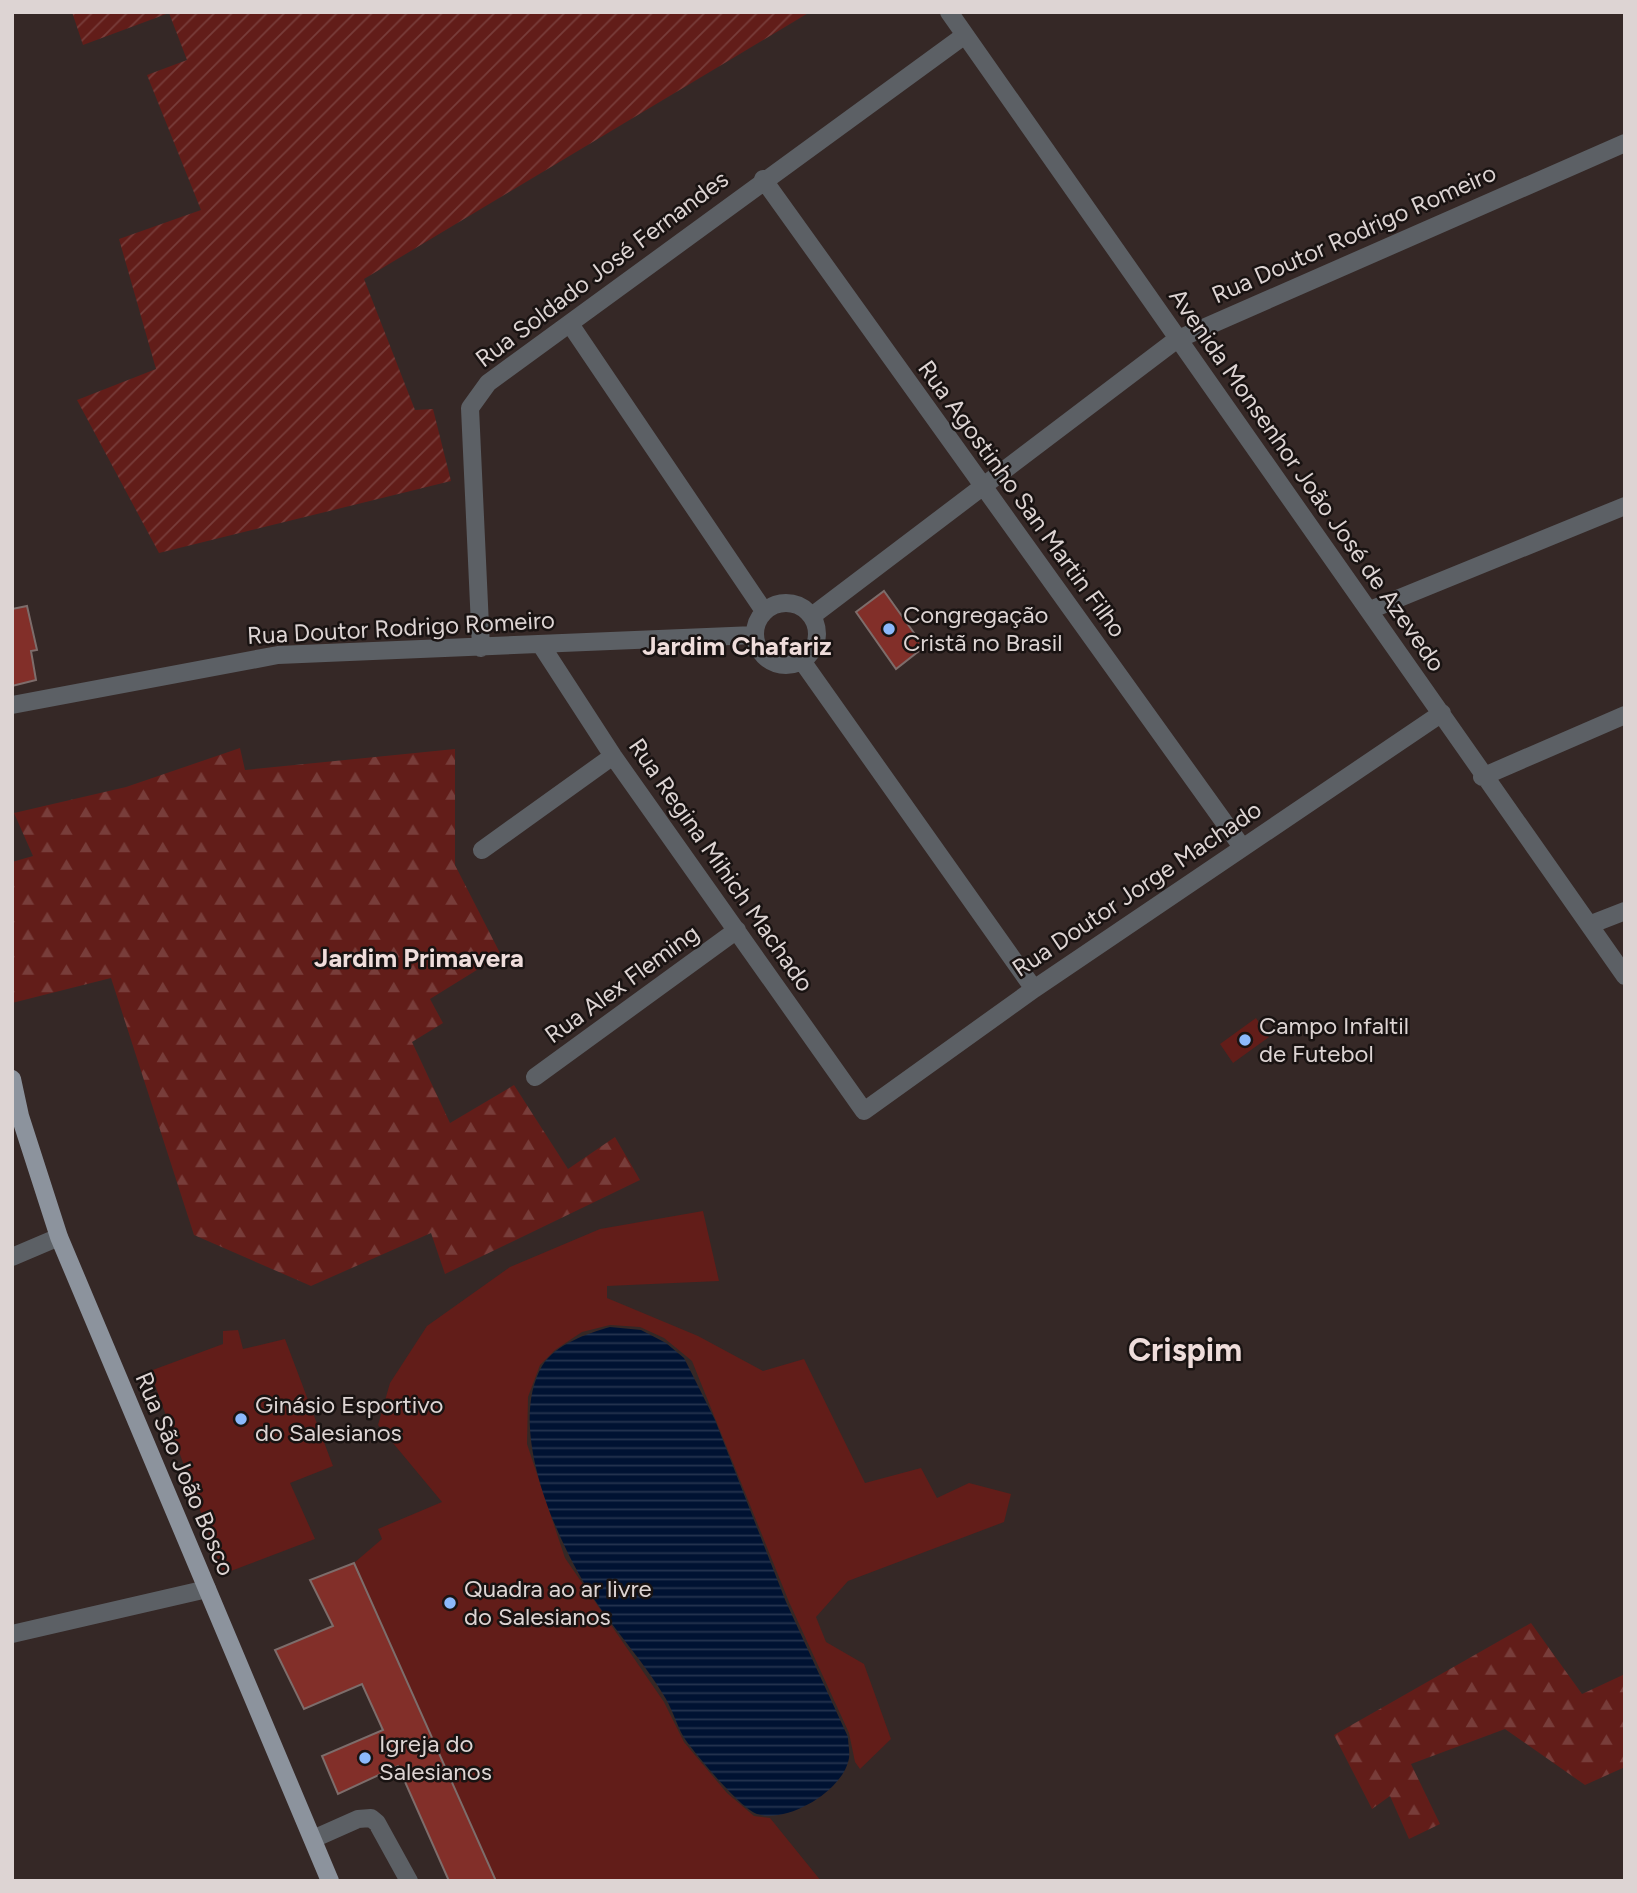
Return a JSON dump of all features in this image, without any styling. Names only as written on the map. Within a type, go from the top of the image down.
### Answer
[{"type":"main road","name":"Rua São João Bosco","points":[[12,1079],[20,1116],[59,1237],[330,1881]]},
{"type":"street","name":"Avenida Monsenhor João José de Azevedo","points":[[949,12],[1176,340],[1370,610],[1482,776],[1625,976]]},
{"type":"street","name":"Rua Soldado José Fernandes","points":[[481,648],[470,408],[488,383],[763,179],[965,35]]},
{"type":"street","name":"Rua Doutor Rodrigo Romeiro","points":[[813,616],[1176,340],[1625,143]]},
{"type":"street","name":"Rua Agostinho San Martin Filho","points":[[763,179],[1242,847]]},
{"type":"street","points":[[570,324],[764,611]]},
{"type":"street","points":[[1370,610],[1625,506]]},
{"type":"street","points":[[780,603],[798,604],[813,616],[818,632],[814,649],[802,661],[786,665],[771,661],[760,650],[755,635],[764,611],[780,603]]},
{"type":"street","name":"Rua Doutor Rodrigo Romeiro","points":[[12,705],[278,655],[755,635]]},
{"type":"street","name":"Rua Regina Mihich Machado","points":[[541,645],[613,756],[864,1111]]},
{"type":"street","points":[[802,661],[1034,989]]},
{"type":"street","name":"Rua Doutor Jorge Machado","points":[[864,1111],[1034,989],[1442,713]]},
{"type":"street","points":[[1482,776],[1625,715]]},
{"type":"street","points":[[482,850],[613,756]]},
{"type":"street","points":[[1589,925],[1625,911]]},
{"type":"street","name":"Rua Alex Fleming","points":[[535,1077],[737,930]]},
{"type":"street","points":[[12,1257],[59,1237]]},
{"type":"street","points":[[12,1634],[207,1589]]},
{"type":"street","points":[[313,1839],[341,1825],[371,1818],[377,1823],[409,1881]]},
{"type":"green space","points":[[72,12],[810,12],[364,279],[415,410],[433,409],[451,481],[159,553],[77,400],[156,369],[119,239],[201,210],[147,75],[187,60],[169,13],[83,45]]},
{"type":"green space","points":[[240,748],[245,770],[455,749],[455,865],[501,955],[430,999],[443,1023],[412,1042],[450,1123],[514,1085],[568,1169],[615,1137],[640,1180],[445,1274],[431,1233],[311,1286],[194,1235],[111,978],[12,1003],[12,862],[33,856],[14,813],[126,787]]},
{"type":"green space","name":"Campo Infaltil de Futebol","points":[[1256,1018],[1269,1037],[1233,1063],[1220,1044]]},
{"type":"green space","points":[[703,1211],[719,1281],[607,1286],[607,1298],[698,1336],[763,1371],[804,1359],[865,1483],[921,1468],[937,1498],[969,1483],[1011,1494],[1004,1522],[848,1581],[816,1617],[826,1642],[864,1664],[891,1739],[860,1769],[855,1762],[849,1733],[789,1602],[692,1361],[664,1338],[640,1327],[610,1325],[582,1332],[555,1350],[540,1365],[528,1397],[527,1444],[565,1558],[664,1702],[684,1742],[727,1793],[754,1816],[770,1818],[821,1881],[496,1881],[354,1563],[382,1539],[378,1529],[442,1502],[378,1425],[390,1383],[427,1326],[510,1267],[600,1229]]},
{"type":"green space","name":"Ginásio Esportivo do Salesianos","points":[[238,1330],[243,1349],[285,1339],[333,1466],[290,1483],[315,1539],[223,1574],[150,1371],[223,1344],[223,1331]]},
{"type":"green space","points":[[1531,1623],[1582,1694],[1625,1674],[1625,1767],[1585,1785],[1505,1729],[1411,1764],[1440,1824],[1409,1839],[1390,1796],[1372,1809],[1334,1735]]},
{"type":"water","points":[[610,1327],[641,1330],[666,1343],[684,1358],[715,1420],[786,1602],[848,1737],[849,1758],[837,1782],[813,1802],[798,1809],[770,1816],[757,1814],[741,1803],[700,1759],[684,1737],[658,1686],[592,1596],[564,1546],[551,1516],[533,1452],[530,1421],[532,1392],[542,1366],[555,1352],[582,1337]]},
{"type":"building","name":"Congregação Cristã no Brasil","points":[[884,591],[924,647],[896,669],[856,612]]},
{"type":"building","points":[[27,606],[37,650],[31,651],[36,680],[12,686],[12,609]]},
{"type":"building","points":[[354,1563],[496,1881],[449,1881],[398,1766],[338,1794],[322,1756],[383,1730],[362,1684],[304,1709],[275,1650],[333,1626],[310,1580]]},
{"type":"place","name":"Congregação Cristã no Brasil","points":[[889,629]]},
{"type":"place","name":"Campo Infaltil de Futebol","points":[[1245,1040]]},
{"type":"place","name":"Ginásio Esportivo do Salesianos","points":[[241,1419]]},
{"type":"place","name":"Quadra ao ar livre do Salesianos","points":[[450,1603]]},
{"type":"place","name":"Igreja do Salesianos","points":[[365,1758]]},
{"type":"district","name":"Jardim Chafariz","points":[[737,646]]},
{"type":"district","name":"Jardim Primavera","points":[[419,958]]},
{"type":"district","name":"Crispim","points":[[1185,1350]]}]
